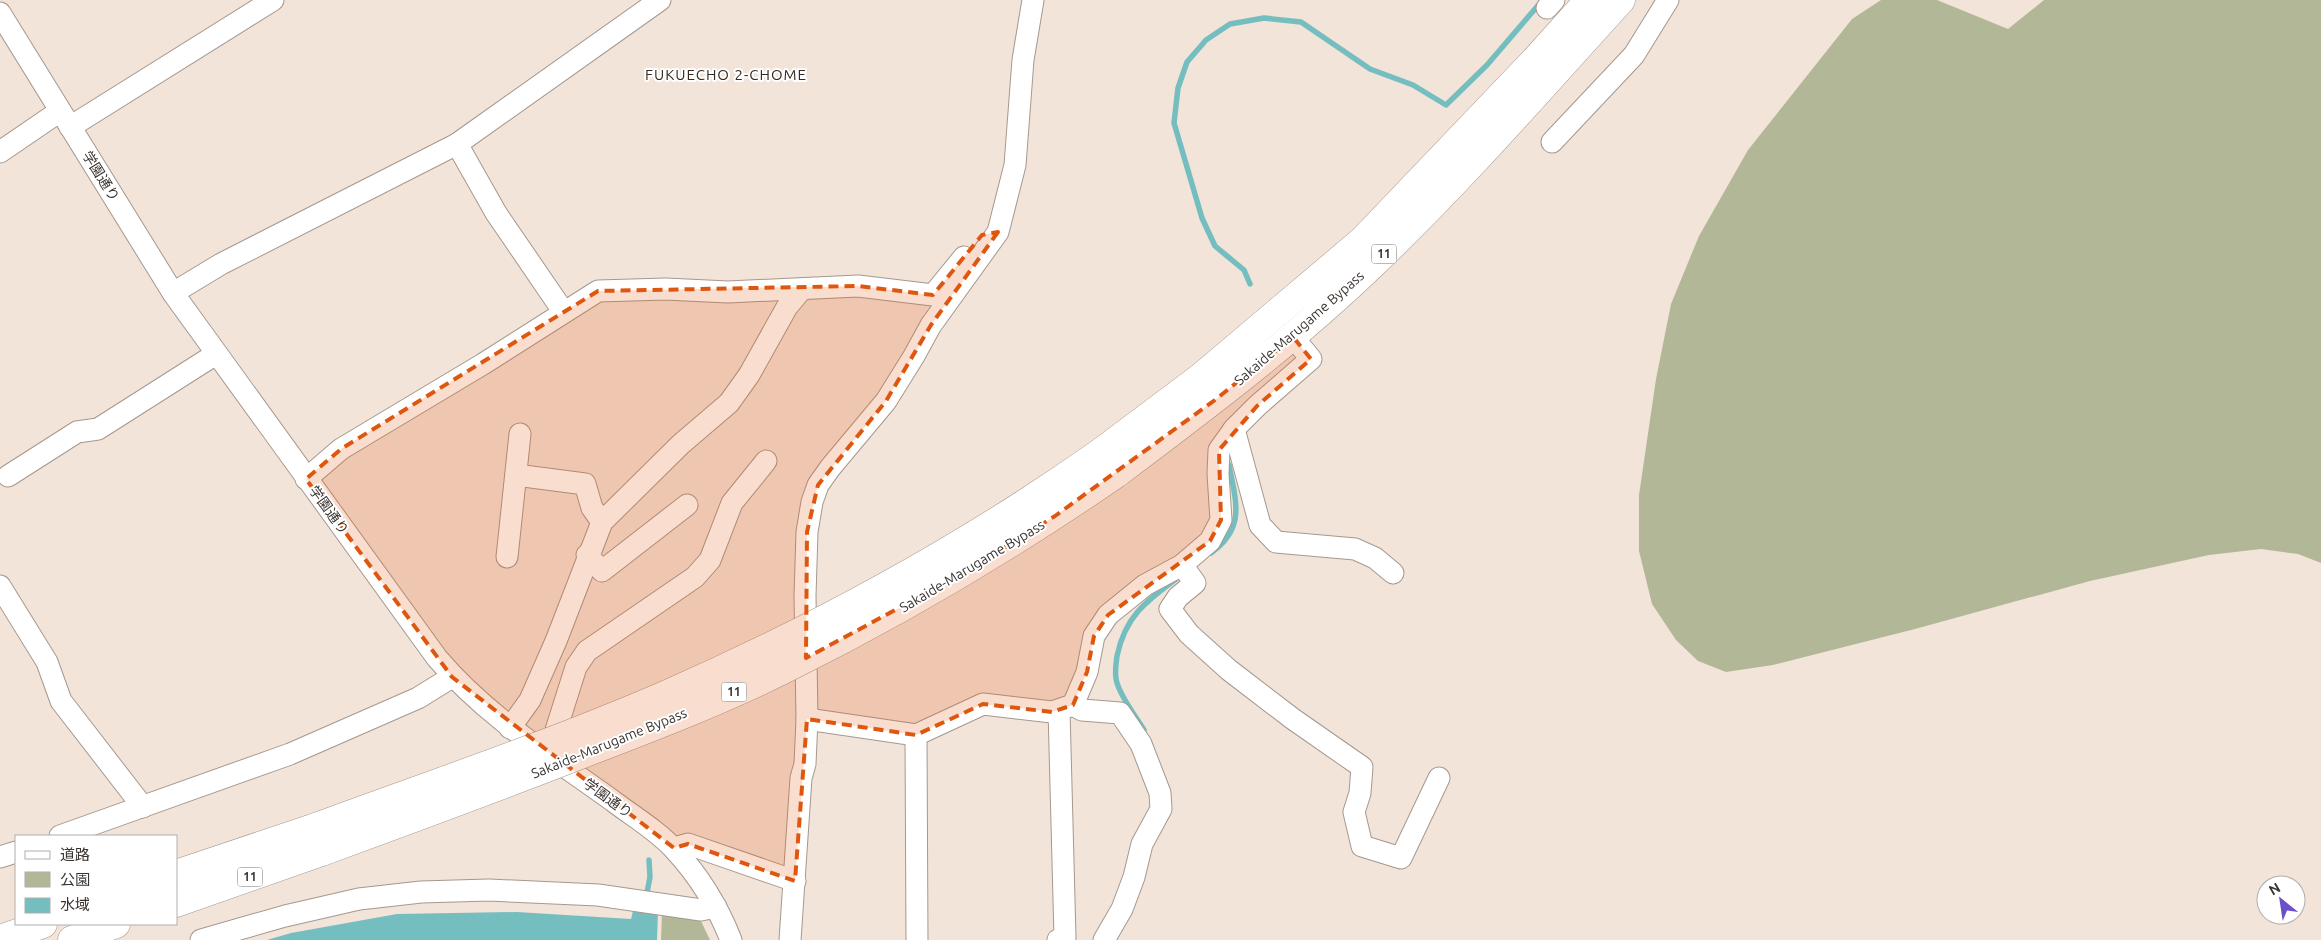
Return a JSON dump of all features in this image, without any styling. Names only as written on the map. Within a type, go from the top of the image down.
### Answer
[{"type":"highway","name":"Sakaide-Marugame Bypass","points":[[1109,463],[1200,378],[1363,240],[1535,60],[1589,0]]},
{"type":"highway","name":"Sakaide-Marugame Bypass","points":[[178,901],[488,764],[664,695],[850,607],[951,550],[1042,494],[1109,463],[1215,400],[1293,337],[1373,265],[1448,189],[1621,0]]},
{"type":"highway","name":"Sakaide-Marugame Bypass","points":[[178,873],[231,854],[320,839]]},
{"type":"highway","points":[[0,932],[21,925]]},
{"type":"highway","points":[[0,940],[40,925]]},
{"type":"highway","points":[[72,940],[114,925]]},
{"type":"highway","points":[[86,940],[115,925]]},
{"type":"street","points":[[0,152],[65,119],[273,0]]},
{"type":"street","points":[[173,292],[221,264],[458,144],[660,0]]},
{"type":"street","points":[[790,940],[806,719],[804,596],[807,532],[812,502],[818,485],[886,401],[931,325],[998,232],[1015,165],[1023,60],[1033,0]]},
{"type":"street","points":[[1552,142],[1634,56],[1668,0]]},
{"type":"street","name":"学園通り","points":[[0,13],[173,292],[406,618],[452,677],[510,728],[547,753],[674,848],[704,886],[731,940]]},
{"type":"street","points":[[458,144],[496,213],[564,311]]},
{"type":"street","points":[[306,479],[341,449],[483,364],[598,291],[666,289],[728,292],[858,286],[932,295],[982,235],[998,232]]},
{"type":"street","points":[[510,728],[534,691],[556,641],[587,555],[602,522],[681,444],[729,403],[749,375],[787,307],[802,289]]},
{"type":"street","points":[[1058,940],[1065,937],[1066,707],[1087,672],[1094,636],[1108,615],[1145,584],[1186,570],[1210,541],[1221,520],[1218,474],[1219,450],[1234,429],[1257,406],[1311,359],[1293,337]]},
{"type":"street","points":[[8,476],[77,432],[98,429],[216,354]]},
{"type":"street","points":[[1234,429],[1260,525],[1276,542],[1355,549],[1375,558],[1394,573]]},
{"type":"street","points":[[506,557],[520,434]]},
{"type":"street","points":[[547,753],[554,742],[576,667],[587,651],[695,577],[710,560],[732,503],[766,461]]},
{"type":"street","points":[[516,475],[585,484],[592,508],[602,522]]},
{"type":"street","points":[[587,555],[602,571],[687,505]]},
{"type":"street","points":[[1186,570],[1195,583],[1178,597],[1170,609],[1188,634],[1229,670],[1293,719],[1362,767],[1360,793],[1354,812],[1362,846],[1401,858],[1439,778]]},
{"type":"street","points":[[0,586],[47,662],[61,701],[144,807]]},
{"type":"street","points":[[63,835],[290,754],[418,698],[452,677]]},
{"type":"street","points":[[806,719],[916,735],[982,704],[1052,712],[1066,707],[1120,713],[1141,744],[1160,793],[1161,809],[1142,844],[1134,877],[1122,909],[1104,940]]},
{"type":"street","points":[[916,735],[917,940]]},
{"type":"street","points":[[674,848],[688,844],[795,881]]},
{"type":"street","points":[[0,857],[15,852]]},
{"type":"street","points":[[201,940],[216,934],[285,916],[359,899],[421,892],[544,892],[598,895],[701,910],[716,907]]},
{"type":"highlighted area","points":[[998,232],[931,325],[886,401],[818,485],[807,532],[806,658],[962,574],[1055,516],[1215,400],[1293,337],[1311,359],[1257,406],[1219,450],[1221,520],[1210,541],[1108,615],[1094,636],[1087,672],[1073,705],[1052,712],[983,704],[916,735],[807,719],[795,881],[688,844],[674,848],[452,677],[306,479],[341,449],[598,291],[858,286],[933,295],[982,235]]},
{"type":"green space","points":[[1881,0],[1937,0],[2008,29],[2044,0],[2321,0],[2321,563],[2298,554],[2261,549],[2209,555],[2090,581],[1915,629],[1773,665],[1726,672],[1698,661],[1676,640],[1652,604],[1639,551],[1639,495],[1656,379],[1671,304],[1699,236],[1748,150],[1852,19]]},
{"type":"green space","points":[[662,911],[699,917],[710,940],[661,940]]},
{"type":"water","points":[[634,907],[658,911],[657,940],[267,940],[291,933],[397,914],[517,912],[631,919]]},
{"type":"waterway","points":[[1250,284],[1244,270],[1215,246],[1202,218],[1174,123],[1178,88],[1187,62],[1206,40],[1230,24],[1264,18],[1301,22],[1370,69],[1413,85],[1446,105],[1487,65],[1541,2]]},
{"type":"waterway","points":[[1211,553],[1230,534],[1234,524],[1236,503],[1229,465]]},
{"type":"waterway","points":[[1144,730],[1119,689],[1115,673],[1117,656],[1125,631],[1131,621],[1146,603],[1176,579]]},
{"type":"waterway","points":[[646,898],[650,877],[649,860]]},
{"type":"district","name":"FUKUECHO 2-CHOME","points":[[726,75]]}]
